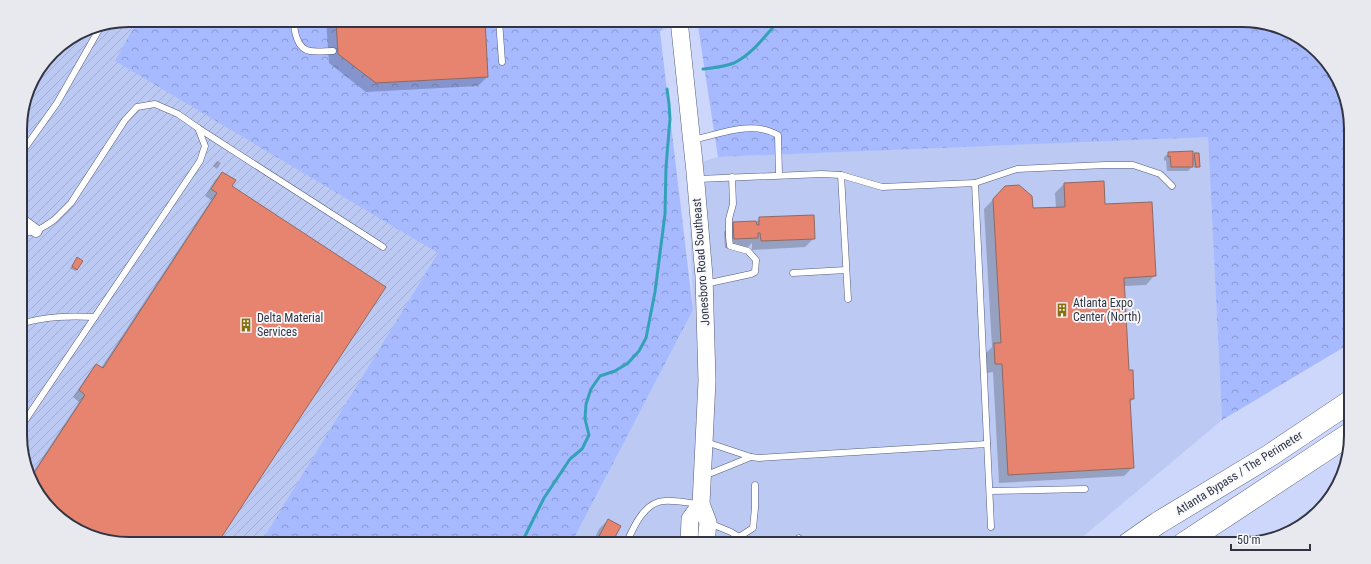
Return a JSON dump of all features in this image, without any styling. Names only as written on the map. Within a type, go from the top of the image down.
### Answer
[{"type":"highway","name":"Atlanta Bypass / The Perimeter","points":[[1138,537],[1158,523],[1269,456],[1344,406]]},
{"type":"highway","points":[[1194,537],[1344,438]]},
{"type":"highway","points":[[1205,537],[1245,503]]},
{"type":"highway","points":[[1128,537],[1158,523]]},
{"type":"main road","name":"Jonesboro Road Southeast","points":[[680,27],[696,180],[704,285],[707,381],[700,504],[690,520],[689,537]]},
{"type":"main road","name":"Jonesboro Road Southeast","points":[[700,504],[708,522],[707,537]]},
{"type":"street","points":[[27,224],[36,231]]},
{"type":"lane","points":[[294,27],[295,34],[301,45],[309,51],[333,51]]},
{"type":"lane","points":[[500,27],[502,62]]},
{"type":"lane","points":[[27,145],[57,103],[98,32]]},
{"type":"lane","points":[[27,233],[36,231],[54,220],[71,203],[125,120],[137,107],[155,104],[178,114],[383,247]]},
{"type":"lane","points":[[27,418],[200,161],[205,146],[198,128]]},
{"type":"lane","points":[[692,141],[739,129],[757,128],[772,131],[778,135],[779,175]]},
{"type":"lane","points":[[696,180],[779,175],[841,175],[882,187],[975,183],[1017,169],[1133,165],[1160,174],[1172,186]]},
{"type":"lane","points":[[841,175],[848,299]]},
{"type":"lane","points":[[704,285],[755,272],[756,260],[748,251],[730,246],[729,219],[733,204],[732,178]]},
{"type":"lane","points":[[975,183],[991,527]]},
{"type":"lane","points":[[793,273],[846,270]]},
{"type":"lane","points":[[27,322],[73,316],[95,317]]},
{"type":"lane","points":[[704,441],[751,457],[766,458],[987,444]]},
{"type":"lane","points":[[702,477],[751,457]]},
{"type":"lane","points":[[742,537],[753,528],[755,484]]},
{"type":"lane","points":[[990,491],[1085,489]]},
{"type":"lane","points":[[630,537],[642,514],[655,503],[668,501],[700,504]]},
{"type":"lane","points":[[708,522],[731,532],[735,537]]},
{"type":"shaded area","points":[[129,27],[669,27],[660,32],[275,521],[265,537],[116,536],[96,532],[72,520],[52,502],[44,492],[32,468],[27,435],[27,122],[30,103],[44,72],[57,57],[72,44],[103,30]]},
{"type":"shaded area","points":[[1208,136],[1222,420],[1085,535],[1081,537],[575,537],[693,310],[688,166],[718,157]]},
{"type":"green space","points":[[134,27],[660,27],[693,310],[575,537],[264,537],[438,253],[115,61]]},
{"type":"green space","points":[[698,27],[1242,27],[1275,32],[1299,44],[1319,62],[1327,72],[1339,96],[1342,109],[1344,129],[1344,347],[1222,420],[1208,137],[718,157]]},
{"type":"building","points":[[336,27],[485,27],[488,77],[376,83],[338,54]]},
{"type":"building","points":[[1193,151],[1193,167],[1171,167],[1168,152]]},
{"type":"building","points":[[1194,153],[1199,153],[1200,167],[1196,167]]},
{"type":"building","name":"Delta Material Services","points":[[222,172],[236,180],[232,186],[386,287],[222,537],[129,537],[96,532],[72,520],[62,512],[44,492],[34,473],[85,395],[79,390],[96,364],[103,368],[217,193],[211,189]]},
{"type":"building","name":"Atlanta Expo Center (North)","points":[[1104,181],[1105,204],[1152,202],[1156,276],[1124,278],[1129,370],[1133,370],[1134,399],[1130,399],[1134,468],[1008,475],[1002,364],[995,364],[994,343],[1001,343],[993,199],[1005,186],[1019,185],[1032,196],[1033,208],[1065,207],[1064,183]]},
{"type":"building","points":[[814,215],[815,239],[761,241],[760,233],[758,233],[758,238],[734,239],[733,222],[756,221],[757,225],[759,225],[759,217]]},
{"type":"building","points":[[77,257],[83,261],[77,270],[72,266]]},
{"type":"building","points":[[608,519],[621,526],[615,537],[599,537]]},
{"type":"waterway","points":[[703,69],[734,63],[741,59],[753,49],[773,27]]},
{"type":"waterway","points":[[524,537],[544,498],[570,459],[582,449],[589,435],[585,419],[586,404],[591,389],[600,376],[615,371],[628,363],[639,351],[646,338],[655,292],[665,214],[666,167],[670,119],[667,89]]},
{"type":"place","name":"Atlanta Expo Center (North)","points":[[1062,310]]},
{"type":"place","name":"Delta Material Services","points":[[246,325]]}]
